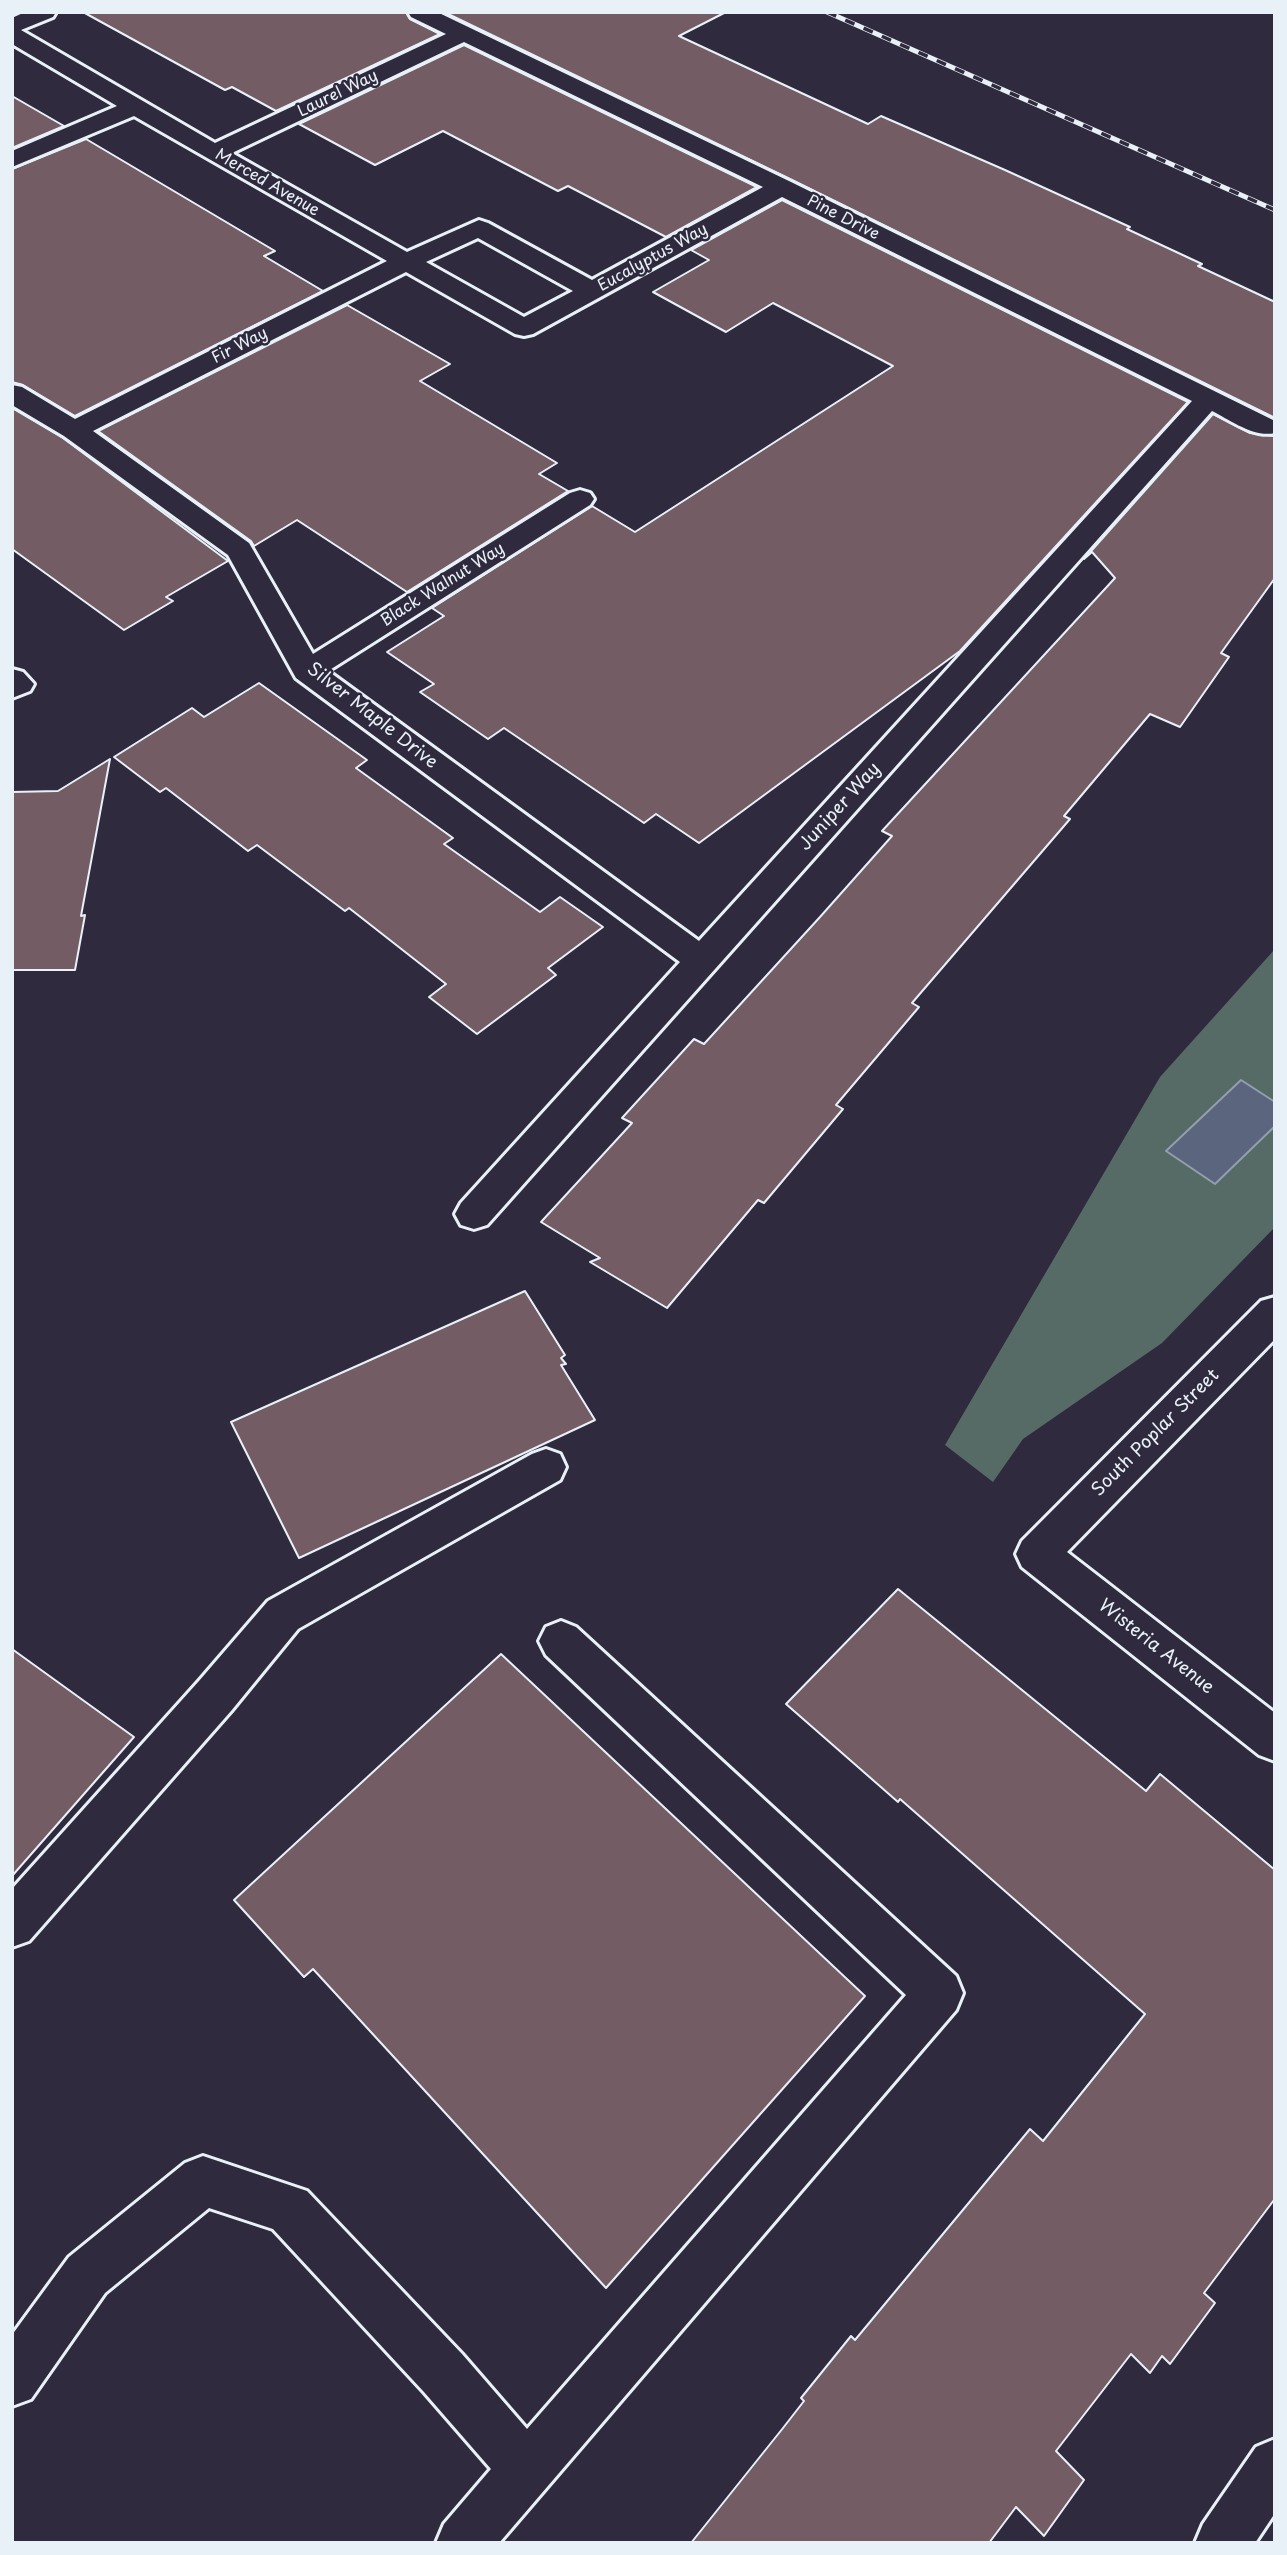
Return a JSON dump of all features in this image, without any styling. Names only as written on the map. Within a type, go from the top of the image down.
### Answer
[{"type":"street","points":[[12,26],[45,12]]},
{"type":"street","name":"Pine Drive","points":[[419,12],[782,187],[1266,427]]},
{"type":"street","name":"Merced Avenue","points":[[12,34],[214,153],[524,328]]},
{"type":"street","name":"Laurel Way","points":[[214,153],[463,34]]},
{"type":"street","points":[[12,160],[134,107]]},
{"type":"street","name":"Eucalyptus Way","points":[[524,328],[782,187]]},
{"type":"street","name":"Fir Way","points":[[74,430],[406,262],[479,228],[592,291]]},
{"type":"street","name":"Silver Maple Drive","points":[[12,393],[74,430],[239,549],[307,671],[702,960]]},
{"type":"street","name":"Juniper Way","points":[[474,1214],[1208,400]]},
{"type":"street","name":"Black Walnut Way","points":[[307,671],[580,499]]},
{"type":"street","points":[[12,679],[19,684],[12,688]]},
{"type":"street","name":"South Poplar Street","points":[[1037,1554],[1275,1313]]},
{"type":"street","points":[[12,1924],[215,1696],[283,1615],[546,1467]]},
{"type":"street","name":"Wisteria Avenue","points":[[1037,1554],[1275,1740]]},
{"type":"street","points":[[463,2543],[939,1993],[561,1641]]},
{"type":"street","points":[[12,2380],[87,2275],[203,2181],[289,2209],[443,2373],[526,2469]]},
{"type":"street","points":[[1222,2543],[1275,2466]]},
{"type":"green space","points":[[1275,949],[1275,1227],[1162,1343],[1023,1439],[993,1482],[945,1445],[1160,1077]]},
{"type":"water","points":[[1241,1080],[1275,1102],[1275,1126],[1215,1184],[1166,1151]]},
{"type":"building","points":[[83,12],[406,12],[410,19],[440,34],[276,111],[232,87],[225,90]]},
{"type":"building","points":[[444,12],[726,12],[679,36],[868,124],[881,116],[1005,170],[1130,227],[1127,229],[1275,302],[1275,418],[792,180]]},
{"type":"building","points":[[464,45],[757,187],[666,237],[568,186],[558,191],[443,131],[375,165],[299,124]]},
{"type":"building","points":[[12,96],[64,126],[12,148]]},
{"type":"building","points":[[86,139],[275,251],[264,256],[323,291],[75,416],[23,385],[12,382],[12,169]]},
{"type":"building","points":[[782,200],[1188,402],[960,651],[699,843],[656,814],[644,823],[504,728],[488,739],[420,692],[434,684],[387,652],[444,616],[432,608],[592,506],[635,532],[893,366],[773,303],[726,332],[653,292],[709,260],[691,250]]},
{"type":"building","points":[[347,305],[450,364],[420,381],[557,463],[539,474],[568,491],[407,592],[297,520],[254,546],[251,541],[98,431]]},
{"type":"building","points":[[12,408],[63,438],[228,561],[166,597],[173,601],[124,630],[12,549]]},
{"type":"building","points":[[1213,414],[1250,433],[1275,436],[1275,578],[1221,653],[1229,657],[1180,727],[1150,714],[1064,816],[1070,819],[912,1003],[919,1007],[836,1105],[843,1109],[764,1203],[758,1200],[667,1308],[590,1262],[600,1258],[541,1222],[632,1123],[622,1118],[694,1039],[704,1044],[820,917],[892,836],[882,831],[1115,578],[1092,552],[1084,559]]},
{"type":"building","points":[[259,683],[367,760],[356,768],[453,838],[444,844],[540,912],[560,897],[603,927],[548,968],[556,975],[477,1034],[429,997],[446,984],[349,908],[345,911],[257,845],[248,851],[166,788],[160,792],[114,757],[192,708],[204,717]]},
{"type":"building","points":[[110,759],[81,916],[85,915],[75,970],[12,970],[12,792],[58,791]]},
{"type":"building","points":[[525,1291],[565,1355],[561,1358],[566,1364],[561,1365],[595,1420],[299,1558],[231,1422]]},
{"type":"building","points":[[898,1589],[1146,1791],[1160,1774],[1275,1870],[1274,2200],[1204,2293],[1215,2303],[1170,2364],[1162,2356],[1150,2373],[1131,2354],[1056,2451],[1084,2480],[1044,2536],[1016,2507],[989,2543],[691,2543],[804,2401],[801,2398],[851,2336],[855,2340],[1030,2129],[1043,2141],[1145,2014],[900,1799],[898,1802],[786,1704]]},
{"type":"building","points":[[12,1649],[134,1737],[12,1876]]},
{"type":"building","points":[[501,1654],[865,1996],[606,2288],[313,1969],[304,1977],[234,1900]]},
{"type":"railway","points":[[827,12],[1275,210]]}]
